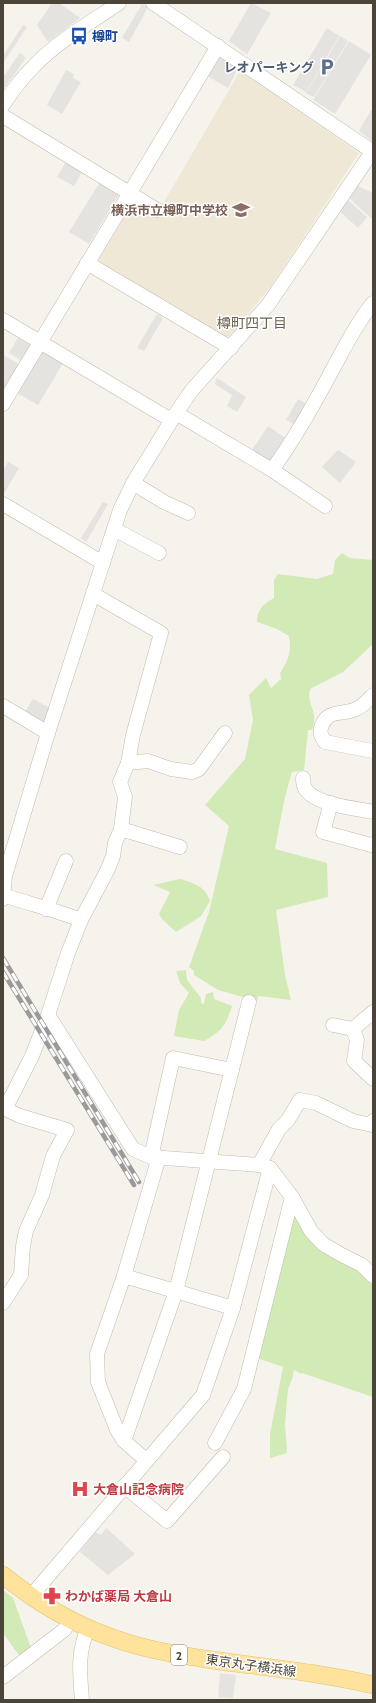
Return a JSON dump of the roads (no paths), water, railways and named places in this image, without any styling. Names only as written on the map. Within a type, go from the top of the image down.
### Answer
[{"type":"main road","name":"東京丸子横浜線","points":[[3,1575],[31,1596],[71,1620],[123,1641],[166,1652],[373,1684]]},
{"type":"street","points":[[3,105],[16,86],[34,65],[56,47],[119,3]]},
{"type":"street","points":[[3,899],[5,876],[48,733],[120,510],[133,483],[174,416],[192,390],[268,305],[373,152],[153,3]]},
{"type":"street","points":[[3,404],[218,46]]},
{"type":"street","points":[[3,116],[157,210]]},
{"type":"street","points":[[87,263],[231,348]]},
{"type":"street","points":[[272,470],[284,454],[317,399],[360,318],[373,303]]},
{"type":"street","points":[[3,320],[272,470],[325,506]]},
{"type":"street","points":[[133,483],[164,502],[188,513]]},
{"type":"street","points":[[3,504],[103,563]]},
{"type":"street","points":[[114,529],[159,553]]},
{"type":"street","points":[[3,1303],[21,1274],[23,1246],[26,1231],[42,1195],[53,1156],[67,1130],[20,1116],[4,1108],[32,1056],[48,1015],[68,952],[81,920],[108,869],[113,856],[115,843],[121,829],[125,797],[120,782],[128,763],[133,735],[161,634],[93,594]]},
{"type":"street","points":[[373,695],[355,710],[330,715],[324,719],[320,729],[321,736],[325,742],[373,751]]},
{"type":"street","points":[[3,706],[48,733]]},
{"type":"street","points":[[128,763],[148,761],[172,769],[192,772],[199,769],[226,733]]},
{"type":"street","points":[[302,778],[305,789],[314,797],[331,803],[373,812]]},
{"type":"street","points":[[331,803],[323,832],[370,845],[373,844]]},
{"type":"street","points":[[121,829],[180,847]]},
{"type":"street","points":[[46,909],[66,861]]},
{"type":"street","points":[[3,895],[46,909],[51,909],[81,920]]},
{"type":"street","points":[[124,1441],[176,1291],[249,1002]]},
{"type":"street","points":[[353,1029],[373,1012]]},
{"type":"street","points":[[48,1015],[133,1150],[155,1157],[264,1167],[292,1196],[311,1231],[323,1244],[362,1265],[373,1276]]},
{"type":"street","points":[[333,1025],[353,1029]]},
{"type":"street","points":[[353,1029],[357,1040],[354,1061],[373,1079]]},
{"type":"street","points":[[146,1460],[124,1441],[117,1430],[98,1382],[97,1354],[124,1276],[155,1157],[173,1058],[232,1070]]},
{"type":"street","points":[[31,1596],[203,1395],[233,1308],[264,1167],[279,1129],[288,1120],[300,1100],[316,1103],[353,1121],[372,1125],[373,1121]]},
{"type":"street","points":[[215,1443],[244,1389],[292,1196]]},
{"type":"street","points":[[124,1276],[233,1308]]},
{"type":"street","points":[[124,1486],[167,1521],[223,1457]]},
{"type":"street","points":[[3,1677],[64,1630],[71,1620]]},
{"type":"street","points":[[82,1700],[80,1655],[81,1647],[88,1628]]},
{"type":"railway","points":[[3,958],[139,1182]]},
{"type":"railway","points":[[3,972],[134,1185]]},
{"type":"place","name":"樽町","points":[[79,36]]},
{"type":"place","name":"レオパーキング","points":[[327,67]]},
{"type":"place","name":"横浜市立樽町中学校","points":[[241,210]]},
{"type":"place","name":"大倉山記念病院","points":[[80,1489]]},
{"type":"place","name":"わかば薬局 大倉山","points":[[52,1596]]},
{"type":"district","name":"樽町四丁目","points":[[252,323]]}]
